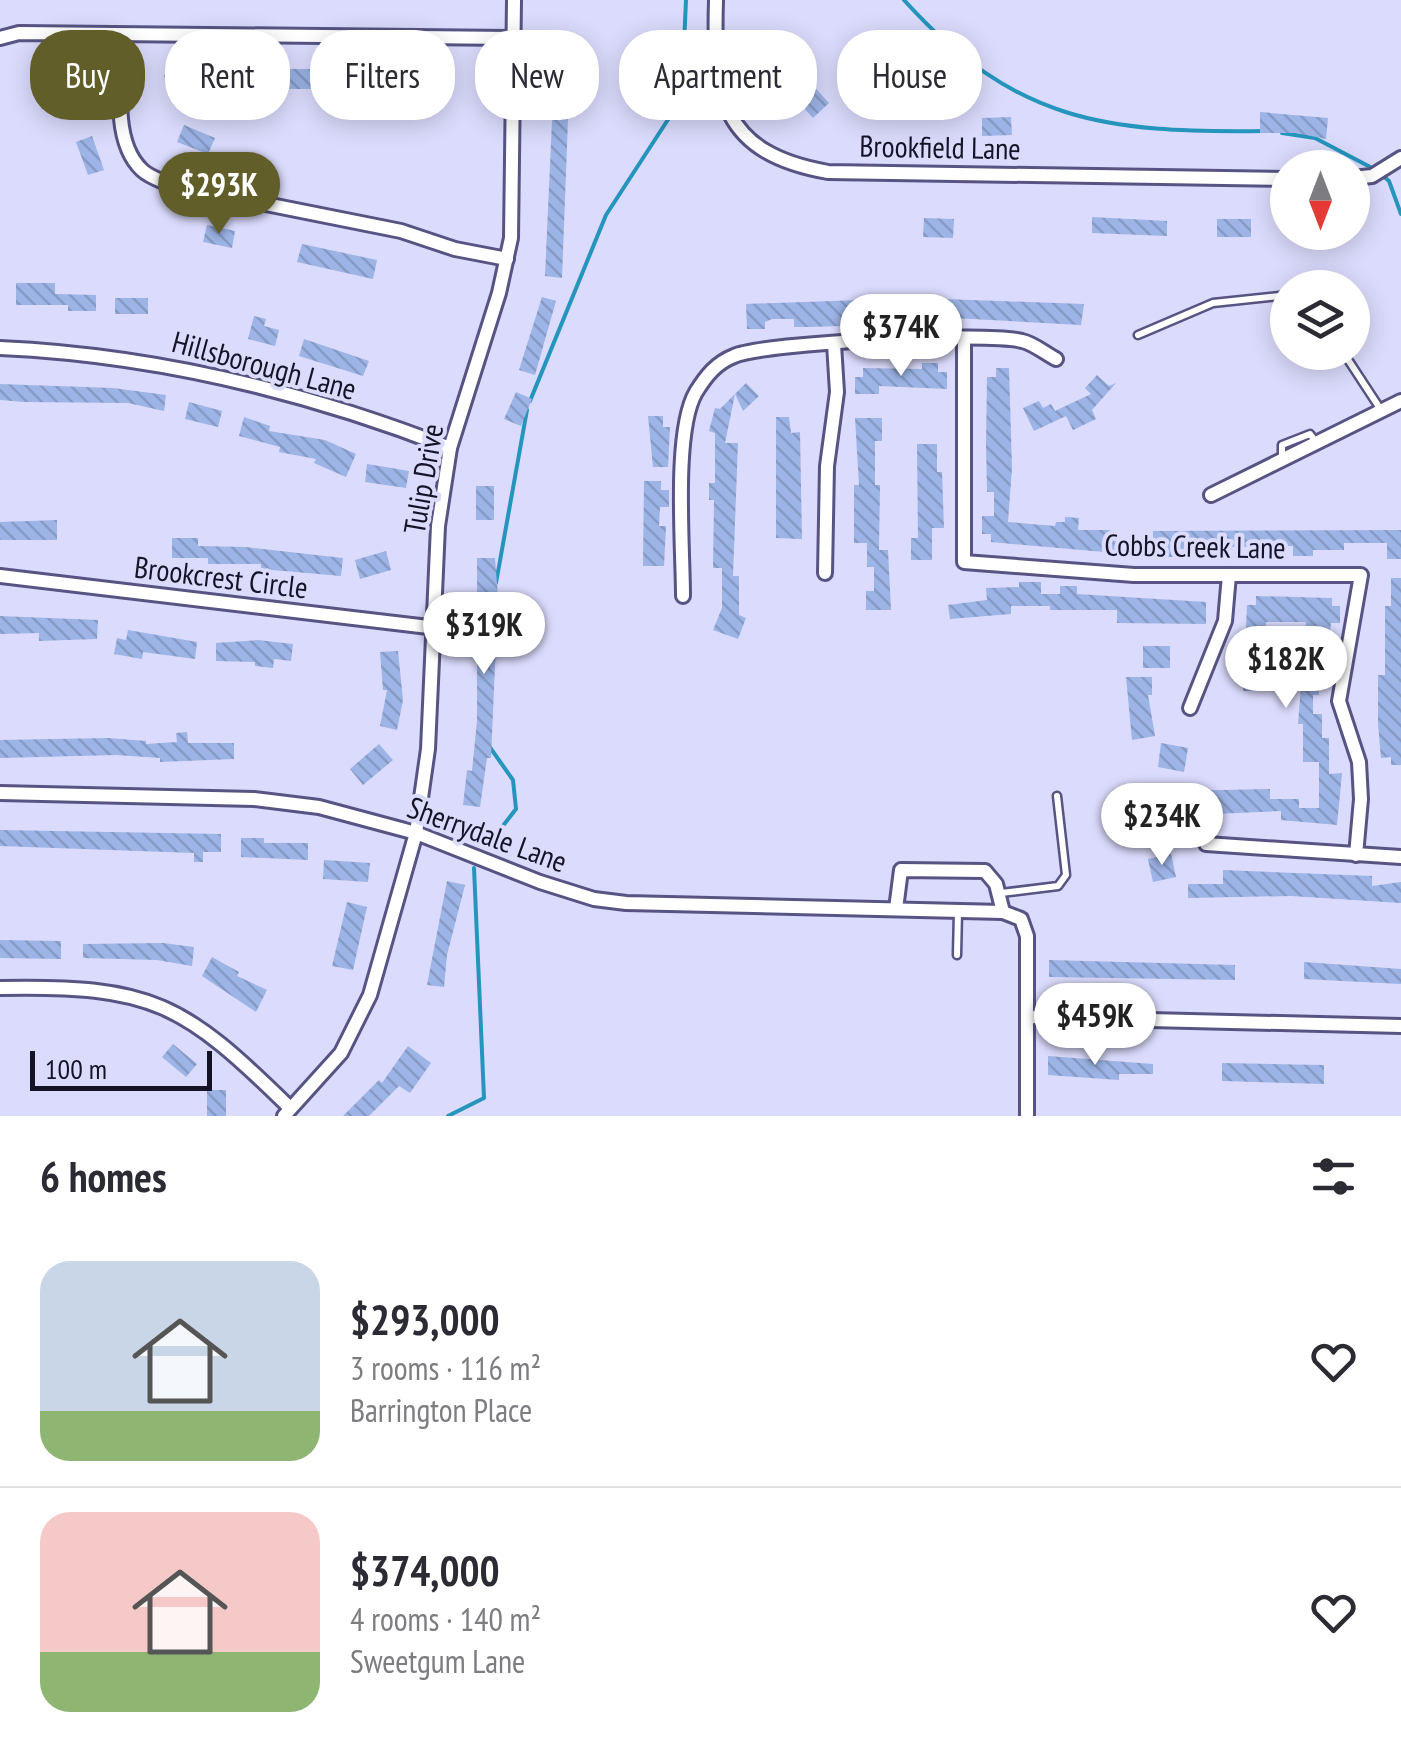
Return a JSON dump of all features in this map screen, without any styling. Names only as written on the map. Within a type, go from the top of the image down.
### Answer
[{"type":"street","name":"Tulip Drive","points":[[514,0],[514,30]]},
{"type":"street","name":"Brookfield Lane","points":[[716,0],[715,59],[720,91],[748,142],[792,166],[828,172],[1270,179]]},
{"type":"street","points":[[0,38],[30,34]]},
{"type":"street","points":[[145,36],[475,38]]},
{"type":"street","points":[[123,120],[131,155],[144,172],[171,185],[401,230],[456,249],[506,259]]},
{"type":"street","name":"Tulip Drive","points":[[287,1112],[342,1053],[370,996],[416,833],[428,749],[438,526],[450,448],[506,259],[513,201],[513,120]]},
{"type":"street","points":[[1370,176],[1401,158]]},
{"type":"street","name":"Cobbs Creek Lane","points":[[964,340],[964,562],[1134,575],[1361,574],[1340,701],[1359,762],[1361,799],[1356,854]]},
{"type":"street","points":[[683,596],[684,434],[694,396],[712,370],[735,355],[791,345],[1023,340],[1056,359]]},
{"type":"street","points":[[825,573],[827,466],[837,392],[834,344]]},
{"type":"street","name":"Hillsborough Lane","points":[[0,348],[93,352],[226,375],[450,448]]},
{"type":"street","points":[[1211,495],[1401,401]]},
{"type":"street","points":[[1190,708],[1226,621],[1229,574]]},
{"type":"street","name":"Brookcrest Circle","points":[[0,576],[436,628]]},
{"type":"street","name":"Sherrydale Lane","points":[[0,794],[254,799],[319,807],[416,833],[594,899],[1003,912]]},
{"type":"street","points":[[1206,844],[1401,857]]},
{"type":"street","points":[[896,910],[901,870],[985,870],[1000,893],[1003,912],[1021,919],[1027,936],[1027,1116]]},
{"type":"street","points":[[0,988],[110,992],[158,1002],[224,1043],[287,1112]]},
{"type":"street","points":[[1027,1017],[1401,1026]]},
{"type":"lane","points":[[1138,335],[1213,303],[1270,297]]},
{"type":"lane","points":[[1355,370],[1382,411]]},
{"type":"lane","points":[[1000,893],[1058,886],[1066,876],[1058,796]]},
{"type":"lane","points":[[956,955],[958,911]]},
{"type":"building","points":[[290,69],[310,69],[310,89],[290,89]]},
{"type":"building","points":[[817,90],[829,103],[817,114]]},
{"type":"building","points":[[1260,112],[1328,118],[1326,139],[1296,133],[1260,133]]},
{"type":"building","points":[[1011,117],[1012,135],[982,136],[982,118]]},
{"type":"building","points":[[552,120],[568,120],[562,278],[545,276]]},
{"type":"building","points":[[184,125],[215,138],[208,154],[177,142]]},
{"type":"building","points":[[92,136],[104,170],[88,175],[76,142]]},
{"type":"building","points":[[1092,217],[1167,221],[1167,236],[1092,233]]},
{"type":"building","points":[[924,218],[954,219],[953,238],[923,237]]},
{"type":"building","points":[[1217,219],[1251,219],[1251,237],[1217,237]]},
{"type":"building","points":[[207,225],[235,231],[232,248],[203,242]]},
{"type":"building","points":[[302,244],[377,260],[373,279],[297,262]]},
{"type":"building","points":[[16,283],[55,283],[55,294],[96,295],[96,311],[68,311],[68,305],[16,305]]},
{"type":"building","points":[[542,297],[556,301],[535,375],[519,370]]},
{"type":"building","points":[[115,298],[148,298],[148,314],[115,314]]},
{"type":"building","points":[[917,298],[1084,304],[1081,325],[917,316],[917,320],[874,320],[874,325],[810,327],[794,327],[794,319],[772,319],[765,322],[765,329],[747,329],[746,304]]},
{"type":"building","points":[[254,316],[266,319],[264,326],[279,330],[275,346],[248,339]]},
{"type":"building","points":[[304,339],[369,361],[363,376],[299,356]]},
{"type":"building","points":[[922,363],[938,363],[938,372],[947,372],[947,389],[879,386],[879,394],[855,394],[855,377],[863,377],[863,368],[922,369]]},
{"type":"building","points":[[996,368],[1009,368],[1012,468],[1008,522],[1055,526],[1056,522],[1065,522],[1065,517],[1079,518],[1078,530],[1111,530],[1111,537],[1153,537],[1153,531],[1401,530],[1401,559],[1387,559],[1387,543],[1344,543],[1344,550],[1313,550],[1313,556],[1293,556],[1293,546],[1274,546],[1274,558],[1251,558],[1251,547],[1230,547],[1230,554],[1213,557],[1198,557],[1198,549],[1179,549],[1179,557],[1161,557],[991,542],[991,534],[982,534],[982,516],[994,516],[994,492],[987,492],[986,444],[987,377],[996,377]]},
{"type":"building","points":[[1097,375],[1109,386],[1116,383],[1092,410],[1096,419],[1073,430],[1066,416],[1034,431],[1023,408],[1039,401],[1043,408],[1051,404],[1055,411],[1091,394],[1085,388]]},
{"type":"building","points":[[746,383],[759,396],[743,411],[735,394]]},
{"type":"building","points":[[0,384],[113,388],[166,395],[164,411],[128,403],[24,402],[0,400]]},
{"type":"building","points":[[516,392],[532,399],[521,426],[504,419]]},
{"type":"building","points":[[735,394],[725,443],[738,443],[733,576],[739,576],[739,615],[746,618],[738,639],[713,630],[722,608],[722,568],[713,568],[714,500],[709,500],[709,483],[715,483],[715,433],[709,431],[715,408],[720,409]]},
{"type":"building","points":[[189,402],[222,411],[218,427],[185,419]]},
{"type":"building","points":[[648,416],[663,416],[663,427],[670,427],[668,467],[653,467]]},
{"type":"building","points":[[244,417],[270,426],[269,431],[325,440],[356,454],[346,477],[314,463],[316,459],[279,452],[280,447],[239,436]]},
{"type":"building","points":[[776,417],[789,417],[791,433],[800,432],[802,539],[776,538]]},
{"type":"building","points":[[855,418],[882,418],[882,441],[875,441],[875,485],[880,485],[879,550],[888,550],[891,610],[866,610],[866,591],[874,591],[874,567],[867,567],[867,543],[854,543],[854,485],[859,485]]},
{"type":"building","points":[[917,444],[937,444],[937,472],[942,472],[944,528],[932,528],[932,560],[911,560],[911,538],[918,538]]},
{"type":"building","points":[[367,464],[409,471],[406,488],[365,482]]},
{"type":"building","points":[[644,481],[661,481],[661,490],[669,490],[669,507],[660,507],[659,526],[666,526],[664,566],[643,566]]},
{"type":"building","points":[[476,486],[494,486],[494,520],[476,520]]},
{"type":"building","points":[[57,520],[57,540],[0,540],[0,522]]},
{"type":"building","points":[[172,538],[198,538],[198,546],[343,558],[341,576],[261,569],[261,564],[208,564],[208,558],[172,558]]},
{"type":"building","points":[[386,551],[391,570],[360,579],[355,560]]},
{"type":"building","points":[[477,558],[495,558],[498,596],[491,758],[487,758],[480,807],[463,805],[467,770],[472,771],[477,721]]},
{"type":"building","points":[[1391,578],[1401,578],[1401,765],[1391,765],[1391,757],[1381,758],[1378,724],[1378,675],[1385,675],[1385,606],[1391,606]]},
{"type":"building","points":[[1019,582],[1041,582],[1041,594],[1060,594],[1060,586],[1077,586],[1077,594],[1206,602],[1206,624],[1117,623],[1117,610],[1050,610],[1050,606],[1011,606],[1011,614],[950,619],[948,605],[987,600],[986,588],[1019,587]]},
{"type":"building","points":[[1256,596],[1332,598],[1332,606],[1340,606],[1340,623],[1331,623],[1327,656],[1322,655],[1319,662],[1319,695],[1313,695],[1313,714],[1322,714],[1322,738],[1329,738],[1329,774],[1342,773],[1337,825],[1281,820],[1281,811],[1214,814],[1214,802],[1173,806],[1172,791],[1270,789],[1270,799],[1299,799],[1299,808],[1319,808],[1319,762],[1303,762],[1303,724],[1298,724],[1306,622],[1266,622],[1262,691],[1243,691],[1247,605],[1256,605]]},
{"type":"building","points":[[0,616],[98,620],[97,639],[39,641],[39,633],[0,634]]},
{"type":"building","points":[[128,630],[197,642],[195,659],[143,652],[142,659],[114,654],[117,638],[126,640]]},
{"type":"building","points":[[258,640],[293,644],[291,661],[274,659],[273,668],[255,666],[255,662],[216,661],[216,643]]},
{"type":"building","points":[[1143,646],[1170,646],[1170,668],[1143,668]]},
{"type":"building","points":[[398,651],[403,700],[397,730],[380,726],[387,690],[383,690],[380,652]]},
{"type":"building","points":[[1126,677],[1152,677],[1152,695],[1148,695],[1155,736],[1132,740]]},
{"type":"building","points":[[187,732],[188,743],[234,743],[234,759],[160,762],[160,758],[116,755],[0,758],[0,740],[108,738],[146,744],[177,742],[176,733]]},
{"type":"building","points":[[1161,743],[1188,748],[1184,772],[1158,767]]},
{"type":"building","points":[[379,744],[393,760],[363,785],[350,769]]},
{"type":"building","points":[[1147,813],[1171,816],[1168,842],[1144,839]]},
{"type":"building","points":[[0,830],[221,834],[221,852],[203,852],[203,862],[194,862],[194,853],[0,846]]},
{"type":"building","points":[[241,838],[264,838],[264,843],[308,843],[308,860],[241,857]]},
{"type":"building","points":[[1171,854],[1176,877],[1153,882],[1148,859]]},
{"type":"building","points":[[324,860],[370,863],[368,882],[323,879]]},
{"type":"building","points":[[1223,870],[1372,876],[1372,886],[1401,882],[1401,903],[1291,896],[1188,898],[1188,884],[1223,884]]},
{"type":"building","points":[[447,881],[465,885],[447,955],[444,987],[427,985]]},
{"type":"building","points":[[347,902],[367,907],[353,970],[332,966]]},
{"type":"building","points":[[0,940],[61,941],[61,959],[0,958]]},
{"type":"building","points":[[163,943],[194,947],[192,966],[157,960],[83,958],[83,944]]},
{"type":"building","points":[[212,957],[239,972],[237,976],[267,990],[256,1012],[202,976]]},
{"type":"building","points":[[1049,960],[1235,965],[1235,980],[1049,977]]},
{"type":"building","points":[[1304,962],[1401,969],[1401,984],[1304,979]]},
{"type":"building","points":[[173,1044],[197,1064],[186,1077],[162,1057]]},
{"type":"building","points":[[408,1046],[431,1063],[410,1093],[399,1086],[369,1116],[343,1116],[379,1080],[382,1083]]},
{"type":"building","points":[[1048,1056],[1153,1064],[1153,1074],[1119,1074],[1119,1080],[1048,1075]]},
{"type":"building","points":[[1222,1063],[1324,1065],[1324,1084],[1222,1081]]},
{"type":"building","points":[[207,1090],[226,1090],[226,1116],[207,1116]]},
{"type":"waterway","points":[[530,401],[606,215],[669,118],[683,67],[686,0]]},
{"type":"waterway","points":[[904,0],[945,41],[984,72],[1024,96],[1066,112],[1156,129],[1263,131]]},
{"type":"waterway","points":[[1282,133],[1315,138],[1374,169]]},
{"type":"waterway","points":[[1382,175],[1389,181],[1401,214]]},
{"type":"waterway","points":[[496,583],[527,410]]},
{"type":"waterway","points":[[489,746],[513,780],[516,809],[495,836]]},
{"type":"waterway","points":[[448,1116],[484,1098],[474,868]]}]
